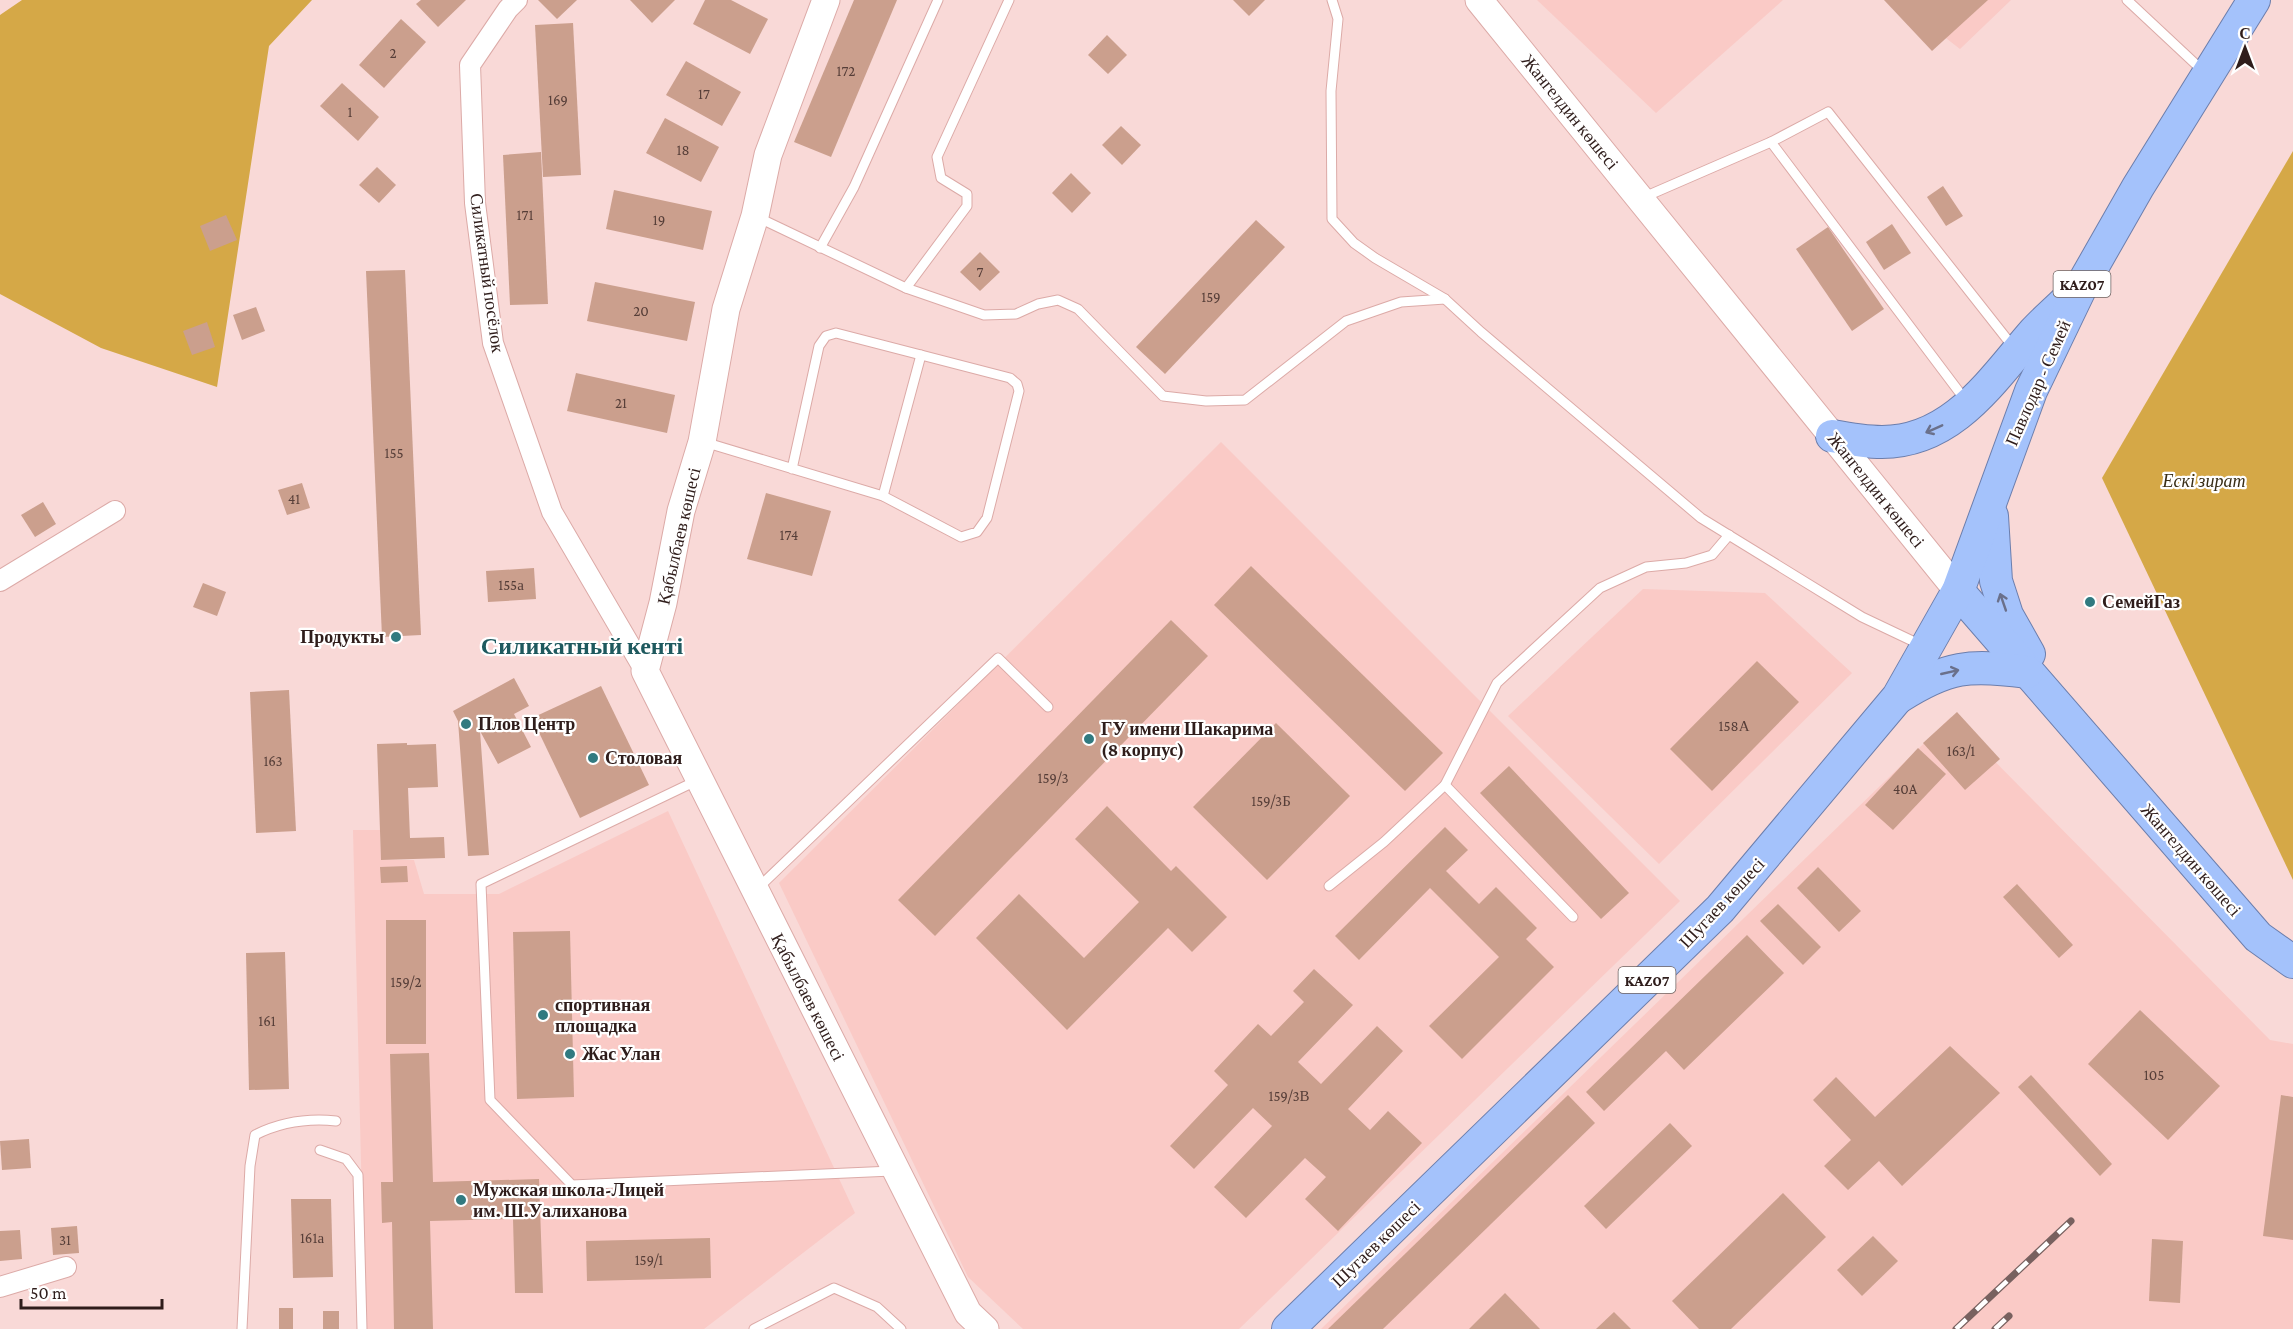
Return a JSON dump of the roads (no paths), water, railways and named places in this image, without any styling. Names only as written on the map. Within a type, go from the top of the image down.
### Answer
[{"type":"highway","name":"Павлодар - Семей","points":[[1958,591],[2031,391],[2081,287],[2138,187],[2254,0]]},
{"type":"highway","points":[[1832,436],[1884,442],[1931,432],[1953,420],[2035,330],[2081,287]]},
{"type":"highway","points":[[1898,697],[1944,672],[1967,668],[1991,667],[2036,682],[2033,661],[2007,615],[1996,581],[1991,504]]},
{"type":"highway","name":"Шугаев көшесі","points":[[1288,1329],[1720,909],[1898,697],[1958,591]]},
{"type":"highway","name":"Жангелдин көшесі","points":[[1958,591],[2258,937],[2293,962]]},
{"type":"main road","name":"Қабылбаев көшесі","points":[[826,0],[768,155],[755,216],[726,309],[702,442],[681,511],[663,603],[645,671],[754,892],[968,1313],[985,1329]]},
{"type":"main road","name":"Жангелдин көшесі","points":[[1479,0],[1958,591]]},
{"type":"street","name":"Силикатный посёлок","points":[[517,0],[508,9],[470,65],[475,202],[493,343],[552,512],[645,671]]},
{"type":"street","points":[[0,581],[115,512]]},
{"type":"street","points":[[0,1287],[66,1267]]},
{"type":"lane","points":[[820,248],[854,187],[938,0]]},
{"type":"lane","points":[[906,288],[967,206],[967,194],[941,178],[937,157],[1009,0]]},
{"type":"lane","points":[[1332,0],[1338,19],[1331,91],[1332,219],[1354,243],[1368,253],[1445,299],[1701,518],[1862,617],[1925,648]]},
{"type":"lane","points":[[2127,0],[2207,75]]},
{"type":"lane","points":[[1640,198],[1771,142],[1828,112],[2017,352]]},
{"type":"lane","points":[[1771,142],[1969,405]]},
{"type":"lane","points":[[755,216],[906,288],[984,315],[1016,314],[1038,304],[1058,300],[1078,309],[1163,396],[1206,401],[1245,400],[1346,321],[1401,302],[1445,299]]},
{"type":"lane","points":[[702,442],[792,469],[883,496],[961,537],[977,532],[987,518],[1019,391],[1017,384],[1010,378],[836,333],[825,336],[819,346],[792,469]]},
{"type":"lane","points":[[883,496],[921,355]]},
{"type":"lane","points":[[1329,886],[1384,842],[1445,785],[1497,683],[1600,588],[1646,567],[1686,563],[1712,555],[1729,535]]},
{"type":"lane","points":[[754,892],[998,658],[1048,706]]},
{"type":"lane","points":[[698,780],[481,884],[490,1100],[572,1185],[896,1171]]},
{"type":"lane","points":[[1445,785],[1573,917]]},
{"type":"lane","points":[[242,1329],[250,1166],[255,1135],[271,1127],[296,1122],[317,1119],[336,1122]]},
{"type":"lane","points":[[320,1150],[346,1159],[358,1175],[363,1329]]},
{"type":"lane","points":[[754,1329],[834,1288],[877,1307],[901,1329]]},
{"type":"railway","points":[[1956,1329],[2071,1221]]},
{"type":"railway","points":[[1995,1329],[2009,1316]]},
{"type":"place","name":"СемейГаз","points":[[2090,602]]},
{"type":"place","name":"Продукты","points":[[396,637]]},
{"type":"place","name":"Плов Центр","points":[[466,724]]},
{"type":"place","name":"ГУ имени Шакарима (8 корпус)","points":[[1089,739]]},
{"type":"place","name":"Столовая","points":[[593,758]]},
{"type":"place","name":"спортивная площадка","points":[[543,1015]]},
{"type":"place","name":"Жас Улан","points":[[570,1054]]},
{"type":"place","name":"Мужская школа-Лицей им. Ш.Уалиханова","points":[[461,1200]]},
{"type":"district","name":"Силикатный кенті","points":[[582,646]]},
{"type":"park label","name":"Ескі зират","points":[[2204,481]]}]
